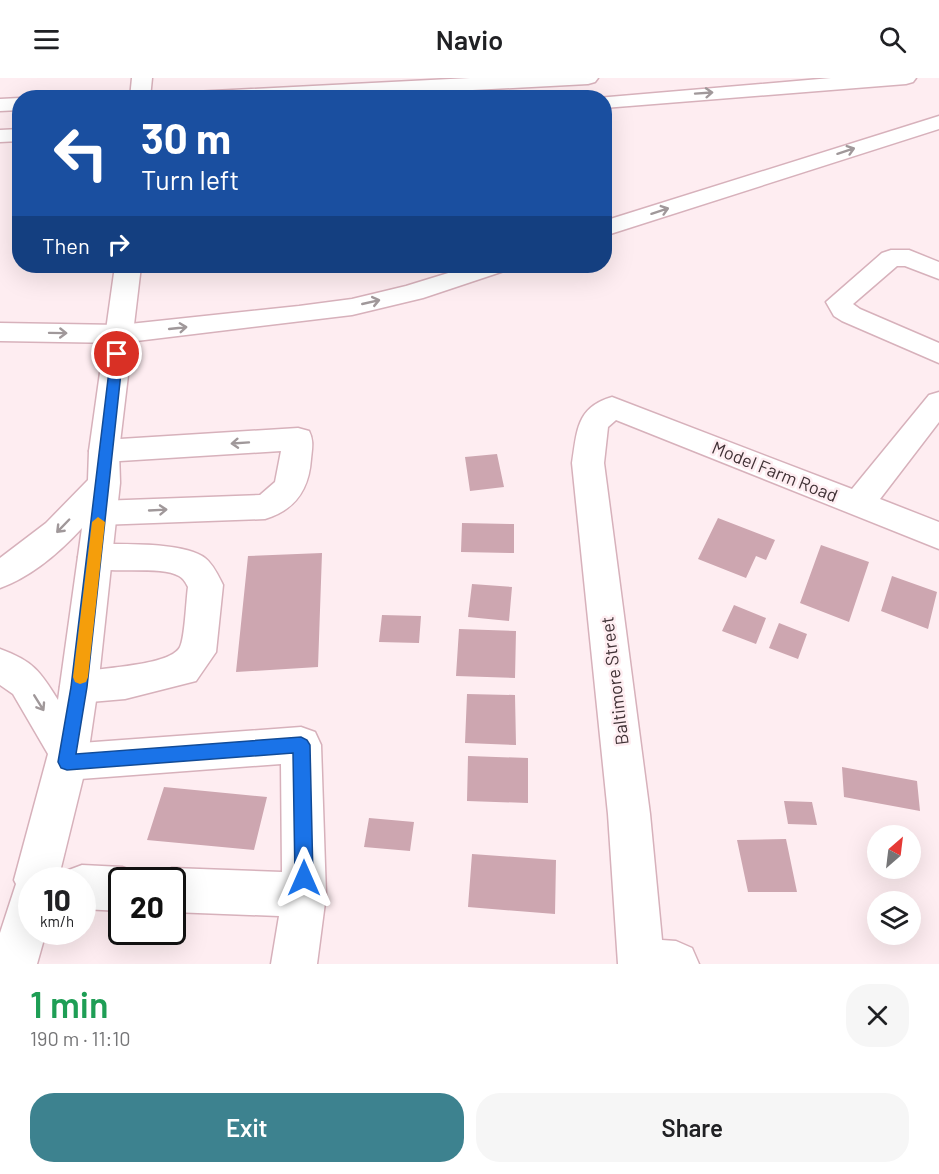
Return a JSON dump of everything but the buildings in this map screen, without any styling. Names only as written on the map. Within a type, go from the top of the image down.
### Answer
[{"type":"main road","points":[[349,90],[588,78]]},
{"type":"main road","points":[[612,101],[906,78]]},
{"type":"main road","points":[[612,227],[939,122]]},
{"type":"main road","points":[[939,271],[909,258],[891,258],[839,302],[843,310],[851,315],[939,354]]},
{"type":"main road","points":[[39,867],[68,757],[79,687],[127,273]]},
{"type":"main road","points":[[0,332],[120,334],[352,307],[414,292],[473,273]]},
{"type":"main road","points":[[858,504],[939,402]]},
{"type":"main road","name":"Model Farm Road","points":[[612,407],[939,536]]},
{"type":"main road","name":"Baltimore Street","points":[[612,407],[592,423],[588,463],[629,814],[653,963]]},
{"type":"main road","points":[[0,574],[9,570],[58,532],[102,482],[298,439],[290,490],[281,499],[265,507],[102,482]]},
{"type":"main road","points":[[79,687],[124,683],[183,670],[198,652],[206,585],[193,567],[169,559],[95,557]]},
{"type":"main road","points":[[0,665],[26,681],[68,757]]},
{"type":"main road","points":[[68,757],[301,745],[304,895],[294,964]]},
{"type":"main road","points":[[186,891],[304,895]]},
{"type":"main road","points":[[14,964],[19,945]]},
{"type":"slow traffic","points":[[80,677],[98,522]]},
{"type":"route","points":[[117,354],[104,451],[104,483],[95,557],[67,762],[301,745],[304,878]]}]
